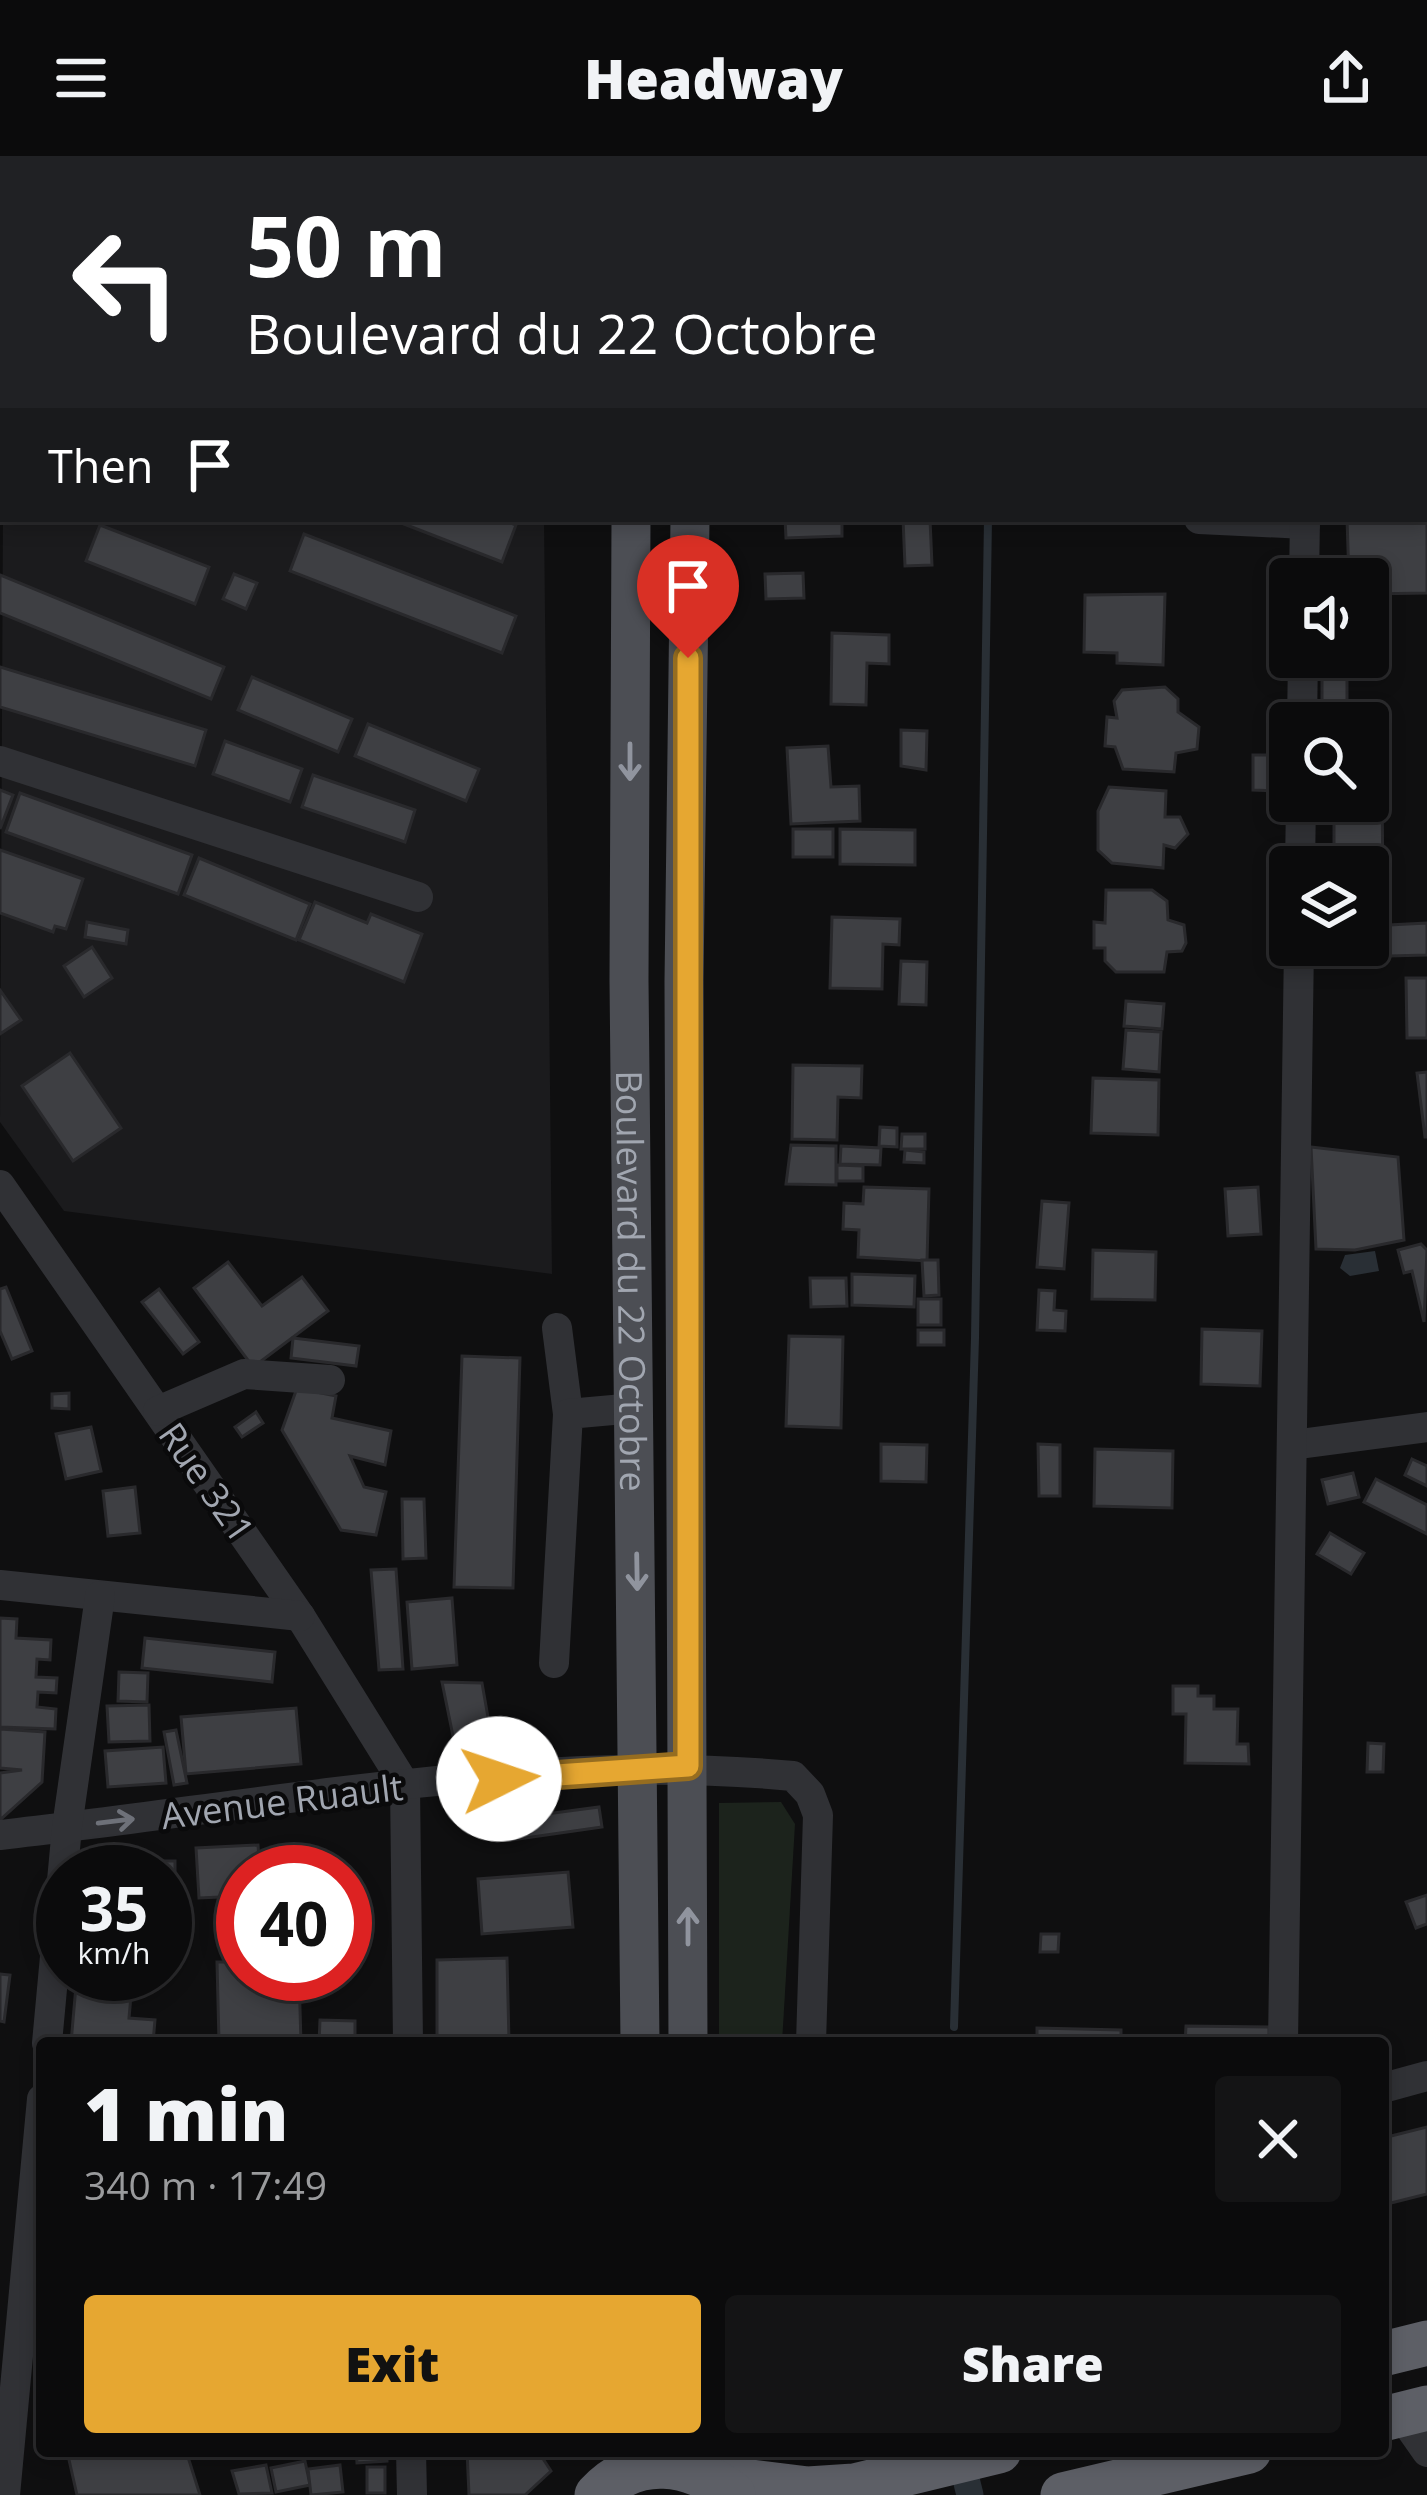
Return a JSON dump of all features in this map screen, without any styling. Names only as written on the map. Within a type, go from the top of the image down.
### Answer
[{"type":"highway","points":[[1389,2352],[1427,2343]]},
{"type":"highway","points":[[617,2473],[668,2465],[808,2489],[899,2476],[975,2457]]},
{"type":"highway","points":[[1063,2495],[1224,2457]]},
{"type":"main road","name":"Boulevard du 22 Octobre","points":[[631,522],[640,2037]]},
{"type":"main road","name":"Boulevard du 22 Octobre","points":[[688,2037],[684,981],[690,522]]},
{"type":"street","points":[[1304,558],[1305,522]]},
{"type":"street","points":[[0,761],[418,897]]},
{"type":"street","points":[[1283,2037],[1299,966]]},
{"type":"street","name":"Rue 321","points":[[0,1185],[300,1616],[405,1785]]},
{"type":"street","points":[[554,1663],[568,1414],[557,1328]]},
{"type":"street","points":[[158,1412],[244,1374],[330,1380]]},
{"type":"street","points":[[568,1414],[635,1408]]},
{"type":"street","points":[[1292,1445],[1427,1427]]},
{"type":"street","points":[[0,1585],[300,1616]]},
{"type":"street","points":[[48,2037],[67,1828],[100,1596]]},
{"type":"street","name":"Avenue Ruault","points":[[0,1835],[405,1785],[688,1766],[793,1776],[810,1794],[818,1815],[812,2037]]},
{"type":"street","points":[[405,1785],[408,2037]]},
{"type":"street","points":[[1389,2086],[1427,2076]]},
{"type":"street","points":[[5,2495],[36,2172]]},
{"type":"street","points":[[411,2457],[412,2495]]},
{"type":"shaded area","points":[[3,522],[544,522],[552,1274],[64,1211],[0,1122]]},
{"type":"shaded area","points":[[1375,1251],[1379,1271],[1350,1276],[1340,1268],[1345,1255]]},
{"type":"shaded area","points":[[781,1802],[795,1824],[782,2037],[719,2037],[719,1803]]},
{"type":"building","points":[[399,522],[516,525],[502,562]]},
{"type":"building","points":[[785,522],[842,522],[842,536],[786,538]]},
{"type":"building","points":[[903,522],[930,522],[932,565],[905,566]]},
{"type":"building","points":[[1347,522],[1427,522],[1427,593],[1389,594],[1389,558],[1348,558]]},
{"type":"building","points":[[100,525],[209,567],[195,604],[86,561]]},
{"type":"building","points":[[304,534],[516,616],[502,653],[290,571]]},
{"type":"building","points":[[803,573],[804,598],[766,599],[765,574]]},
{"type":"building","points":[[234,574],[257,583],[246,609],[223,599]]},
{"type":"building","points":[[0,575],[224,667],[211,699],[0,613]]},
{"type":"building","points":[[1165,594],[1163,665],[1117,663],[1117,653],[1084,652],[1085,595]]},
{"type":"building","points":[[832,633],[889,635],[889,664],[867,663],[866,705],[831,704]]},
{"type":"building","points":[[0,667],[206,730],[195,766],[0,707]]},
{"type":"building","points":[[252,677],[352,719],[338,752],[238,710]]},
{"type":"building","points":[[1322,678],[1347,678],[1347,702],[1322,702]]},
{"type":"building","points":[[1165,687],[1178,699],[1178,712],[1199,727],[1197,749],[1176,753],[1174,772],[1123,769],[1115,747],[1105,746],[1107,717],[1117,718],[1114,701],[1122,690]]},
{"type":"building","points":[[368,724],[479,769],[466,801],[355,756]]},
{"type":"building","points":[[901,730],[927,731],[926,770],[901,766]]},
{"type":"building","points":[[225,741],[302,769],[290,802],[213,774]]},
{"type":"building","points":[[828,746],[831,787],[859,786],[860,821],[791,824],[787,748]]},
{"type":"building","points":[[1253,755],[1269,755],[1269,791],[1253,790]]},
{"type":"building","points":[[313,775],[415,810],[405,842],[302,807]]},
{"type":"building","points":[[1109,787],[1166,791],[1165,817],[1180,817],[1188,834],[1175,848],[1164,845],[1163,868],[1112,863],[1098,850],[1098,811]]},
{"type":"building","points":[[0,790],[13,795],[0,829]]},
{"type":"building","points":[[20,793],[192,855],[178,894],[6,832]]},
{"type":"building","points":[[1334,822],[1382,822],[1383,846],[1334,846]]},
{"type":"building","points":[[793,829],[833,829],[833,857],[793,857]]},
{"type":"building","points":[[840,829],[915,830],[915,865],[840,864]]},
{"type":"building","points":[[0,850],[83,879],[66,929],[55,926],[53,932],[0,913]]},
{"type":"building","points":[[199,858],[310,904],[296,940],[184,895]]},
{"type":"building","points":[[1106,890],[1152,890],[1167,901],[1168,920],[1184,925],[1186,943],[1182,951],[1167,952],[1164,972],[1116,972],[1105,961],[1105,948],[1094,948],[1094,922],[1105,923]]},
{"type":"building","points":[[315,902],[367,923],[371,914],[422,934],[404,982],[299,940]]},
{"type":"building","points":[[832,917],[900,919],[899,945],[883,944],[882,989],[830,988]]},
{"type":"building","points":[[87,922],[128,930],[126,944],[85,937]]},
{"type":"building","points":[[1427,923],[1427,955],[1390,956],[1389,925]]},
{"type":"building","points":[[92,947],[112,978],[84,997],[64,966]]},
{"type":"building","points":[[901,961],[927,962],[926,1005],[899,1004]]},
{"type":"building","points":[[1406,978],[1427,978],[1427,1038],[1407,1038]]},
{"type":"building","points":[[0,990],[21,1020],[0,1034]]},
{"type":"building","points":[[1126,1001],[1164,1004],[1162,1029],[1124,1026]]},
{"type":"building","points":[[1126,1030],[1161,1032],[1159,1072],[1123,1069]]},
{"type":"building","points":[[70,1053],[121,1128],[73,1161],[22,1086]]},
{"type":"building","points":[[793,1065],[862,1066],[861,1098],[838,1097],[837,1140],[792,1139]]},
{"type":"building","points":[[1427,1072],[1427,1137],[1425,1137],[1417,1073]]},
{"type":"building","points":[[1093,1078],[1159,1080],[1158,1135],[1091,1133]]},
{"type":"building","points":[[880,1127],[897,1128],[897,1147],[879,1146]]},
{"type":"building","points":[[902,1134],[925,1134],[925,1149],[901,1149]]},
{"type":"building","points":[[791,1145],[836,1146],[836,1185],[786,1184]]},
{"type":"building","points":[[841,1146],[881,1148],[880,1165],[840,1164]]},
{"type":"building","points":[[1311,1147],[1398,1157],[1404,1240],[1355,1250],[1316,1249]]},
{"type":"building","points":[[905,1150],[924,1152],[924,1163],[904,1162]]},
{"type":"building","points":[[837,1165],[863,1166],[863,1181],[837,1181]]},
{"type":"building","points":[[864,1187],[929,1189],[927,1261],[858,1257],[859,1230],[843,1229],[844,1203],[863,1204]]},
{"type":"building","points":[[1258,1187],[1261,1234],[1228,1236],[1225,1189]]},
{"type":"building","points":[[1042,1201],[1069,1203],[1064,1269],[1037,1267]]},
{"type":"building","points":[[1421,1244],[1427,1250],[1424,1322],[1412,1271],[1404,1273],[1398,1250]]},
{"type":"building","points":[[1093,1250],[1156,1252],[1155,1300],[1092,1299]]},
{"type":"building","points":[[922,1260],[938,1260],[939,1295],[924,1296]]},
{"type":"building","points":[[228,1262],[262,1306],[302,1277],[328,1311],[253,1367],[194,1288]]},
{"type":"building","points":[[852,1274],[915,1276],[914,1307],[852,1305]]},
{"type":"building","points":[[810,1278],[846,1278],[847,1306],[811,1307]]},
{"type":"building","points":[[6,1287],[32,1351],[12,1359],[0,1331],[0,1289]]},
{"type":"building","points":[[159,1289],[199,1342],[183,1354],[142,1302]]},
{"type":"building","points":[[1039,1290],[1055,1291],[1054,1310],[1066,1311],[1065,1331],[1037,1330]]},
{"type":"building","points":[[918,1299],[941,1299],[941,1325],[918,1325]]},
{"type":"building","points":[[1202,1329],[1262,1331],[1260,1386],[1201,1384]]},
{"type":"building","points":[[918,1330],[944,1330],[944,1345],[918,1345]]},
{"type":"building","points":[[789,1336],[843,1337],[841,1428],[786,1426]]},
{"type":"building","points":[[293,1338],[359,1346],[356,1366],[291,1358]]},
{"type":"building","points":[[462,1356],[520,1358],[513,1588],[454,1587]]},
{"type":"building","points":[[297,1388],[336,1396],[332,1418],[391,1431],[385,1465],[350,1456],[364,1487],[386,1492],[376,1535],[341,1530],[282,1430]]},
{"type":"building","points":[[69,1393],[69,1409],[52,1408],[52,1394]]},
{"type":"building","points":[[256,1412],[263,1423],[242,1437],[235,1427]]},
{"type":"building","points":[[91,1427],[101,1471],[66,1479],[56,1434]]},
{"type":"building","points":[[881,1444],[927,1445],[926,1482],[881,1481]]},
{"type":"building","points":[[1038,1444],[1060,1445],[1060,1496],[1039,1496]]},
{"type":"building","points":[[1095,1449],[1173,1451],[1172,1508],[1094,1506]]},
{"type":"building","points":[[1412,1459],[1427,1466],[1427,1486],[1405,1475]]},
{"type":"building","points":[[1353,1473],[1359,1497],[1328,1504],[1322,1480]]},
{"type":"building","points":[[1376,1479],[1427,1505],[1427,1534],[1364,1502]]},
{"type":"building","points":[[135,1487],[140,1533],[108,1536],[103,1491]]},
{"type":"building","points":[[402,1499],[424,1499],[426,1558],[403,1559]]},
{"type":"building","points":[[1330,1533],[1364,1553],[1351,1574],[1317,1554]]},
{"type":"building","points":[[396,1569],[403,1669],[379,1670],[371,1570]]},
{"type":"building","points":[[452,1598],[457,1665],[412,1669],[407,1602]]},
{"type":"building","points":[[0,1618],[17,1619],[16,1638],[51,1640],[50,1660],[37,1659],[36,1677],[57,1678],[56,1693],[38,1692],[37,1707],[56,1709],[55,1729],[0,1727]]},
{"type":"building","points":[[145,1638],[275,1652],[272,1682],[142,1668]]},
{"type":"building","points":[[119,1672],[148,1673],[147,1702],[118,1701]]},
{"type":"building","points":[[442,1682],[482,1683],[492,1740],[453,1736]]},
{"type":"building","points":[[1173,1686],[1198,1686],[1198,1696],[1214,1696],[1214,1709],[1238,1709],[1237,1744],[1248,1744],[1249,1764],[1185,1763],[1186,1714],[1173,1714]]},
{"type":"building","points":[[149,1705],[150,1741],[109,1742],[107,1706]]},
{"type":"building","points":[[296,1708],[301,1764],[186,1774],[181,1717]]},
{"type":"building","points":[[0,1729],[45,1732],[42,1782],[0,1820],[0,1773],[22,1770],[0,1768]]},
{"type":"building","points":[[176,1730],[187,1783],[174,1785],[164,1732]]},
{"type":"building","points":[[1368,1743],[1384,1744],[1383,1772],[1367,1772]]},
{"type":"building","points":[[163,1747],[166,1783],[108,1787],[105,1751]]},
{"type":"building","points":[[599,1807],[602,1827],[511,1840],[508,1819]]},
{"type":"building","points":[[216,1847],[216,1897],[199,1898],[196,1848]]},
{"type":"building","points":[[568,1872],[573,1927],[482,1934],[478,1879]]},
{"type":"building","points":[[1427,1895],[1427,1924],[1416,1928],[1406,1902]]},
{"type":"building","points":[[1041,1934],[1059,1934],[1058,1952],[1040,1952]]},
{"type":"building","points":[[507,1958],[509,2037],[437,2037],[437,1960]]},
{"type":"building","points":[[0,1974],[10,1975],[4,2022],[0,2021]]},
{"type":"building","points":[[75,2001],[131,2001],[129,2018],[155,2020],[154,2037],[72,2037]]},
{"type":"building","points":[[218,2001],[300,2001],[301,2037],[219,2037]]},
{"type":"building","points":[[320,2020],[355,2021],[355,2037],[319,2037]]},
{"type":"building","points":[[1186,2026],[1269,2027],[1269,2037],[1185,2037]]},
{"type":"building","points":[[1037,2028],[1121,2030],[1121,2037],[1037,2037]]},
{"type":"building","points":[[1427,2127],[1427,2194],[1389,2204],[1389,2136]]},
{"type":"building","points":[[68,2457],[188,2457],[200,2495],[77,2495]]},
{"type":"building","points":[[356,2457],[387,2457],[387,2461],[357,2463]]},
{"type":"building","points":[[467,2457],[542,2457],[551,2471],[525,2495],[469,2495]]},
{"type":"building","points":[[305,2461],[310,2485],[276,2492],[271,2468]]},
{"type":"building","points":[[266,2465],[272,2493],[239,2494],[232,2471]]},
{"type":"building","points":[[340,2465],[343,2492],[311,2495],[308,2469]]},
{"type":"building","points":[[367,2467],[385,2467],[385,2493],[367,2493]]},
{"type":"waterway","points":[[954,2027],[975,1338],[988,522]]},
{"type":"waterway","points":[[960,2457],[970,2495]]},
{"type":"route","points":[[499,1779],[688,1766],[684,981],[688,658]]}]
